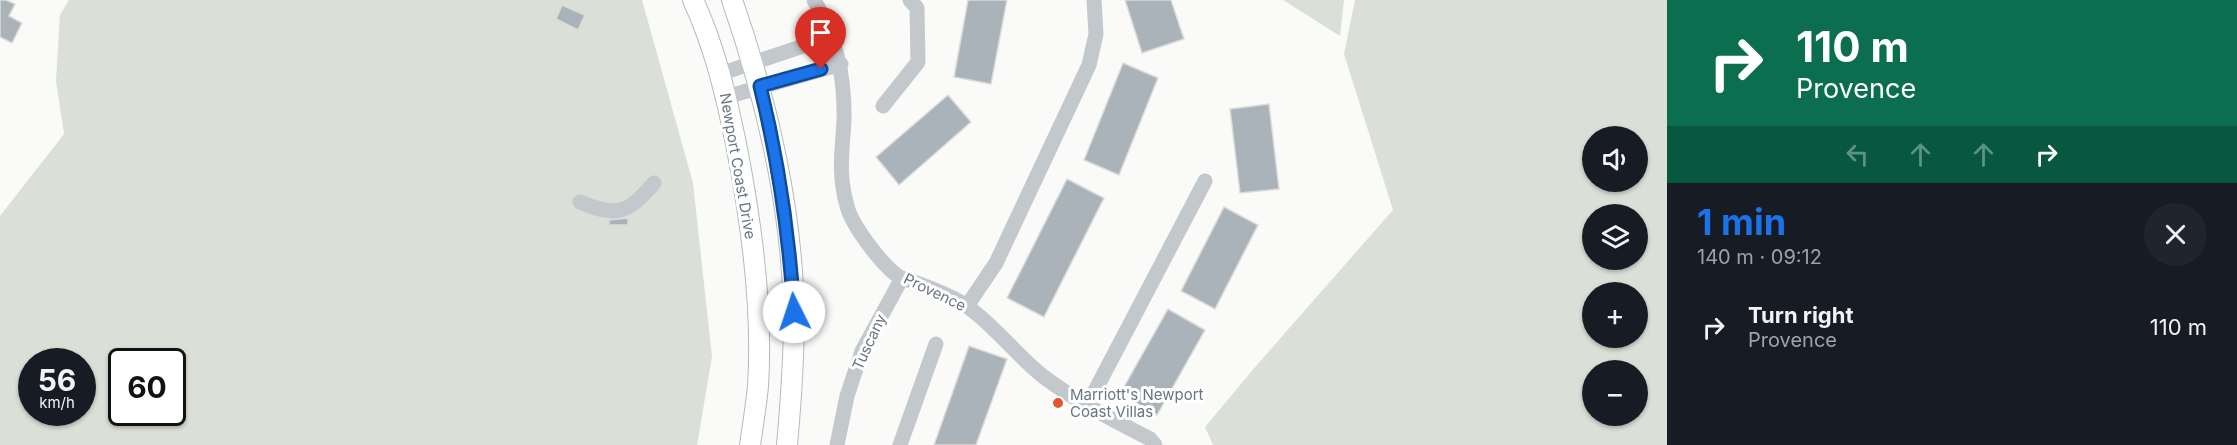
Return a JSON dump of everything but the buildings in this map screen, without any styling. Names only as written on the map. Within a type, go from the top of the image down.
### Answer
[{"type":"main road","name":"Newport Coast Drive","points":[[693,0],[720,74],[750,214],[757,295],[758,385],[750,445]]},
{"type":"main road","points":[[732,0],[754,63],[773,139],[789,236],[794,312],[787,445]]},
{"type":"street","name":"Provence","points":[[814,0],[833,36],[841,64],[844,102],[840,176],[848,209],[863,236],[902,278],[967,306],[1044,377],[1087,406],[1150,440],[1155,445]]},
{"type":"street","points":[[883,106],[918,62],[917,8],[910,0]]},
{"type":"street","points":[[967,306],[996,263],[1089,65],[1096,34],[1094,0]]},
{"type":"street","points":[[720,74],[833,36]]},
{"type":"street","points":[[726,97],[841,64]]},
{"type":"street","points":[[1087,406],[1205,181]]},
{"type":"street","points":[[580,202],[600,210],[627,209],[636,204],[654,183]]},
{"type":"street","name":"Tuscany","points":[[837,445],[847,396],[862,351],[902,278]]},
{"type":"street","points":[[900,445],[936,344]]},
{"type":"shaded area","points":[[69,0],[642,0],[693,183],[712,357],[697,445],[0,445],[0,216],[64,134],[56,81],[60,15]]},
{"type":"shaded area","points":[[1283,0],[1344,0],[1340,36]]},
{"type":"shaded area","points":[[1355,0],[1667,0],[1667,445],[1213,445],[1205,427],[1393,210],[1344,54]]},
{"type":"place","name":"Marriott's Newport Coast Villas","points":[[1058,403]]},
{"type":"route","points":[[794,312],[789,236],[773,139],[760,86],[821,69]]}]
